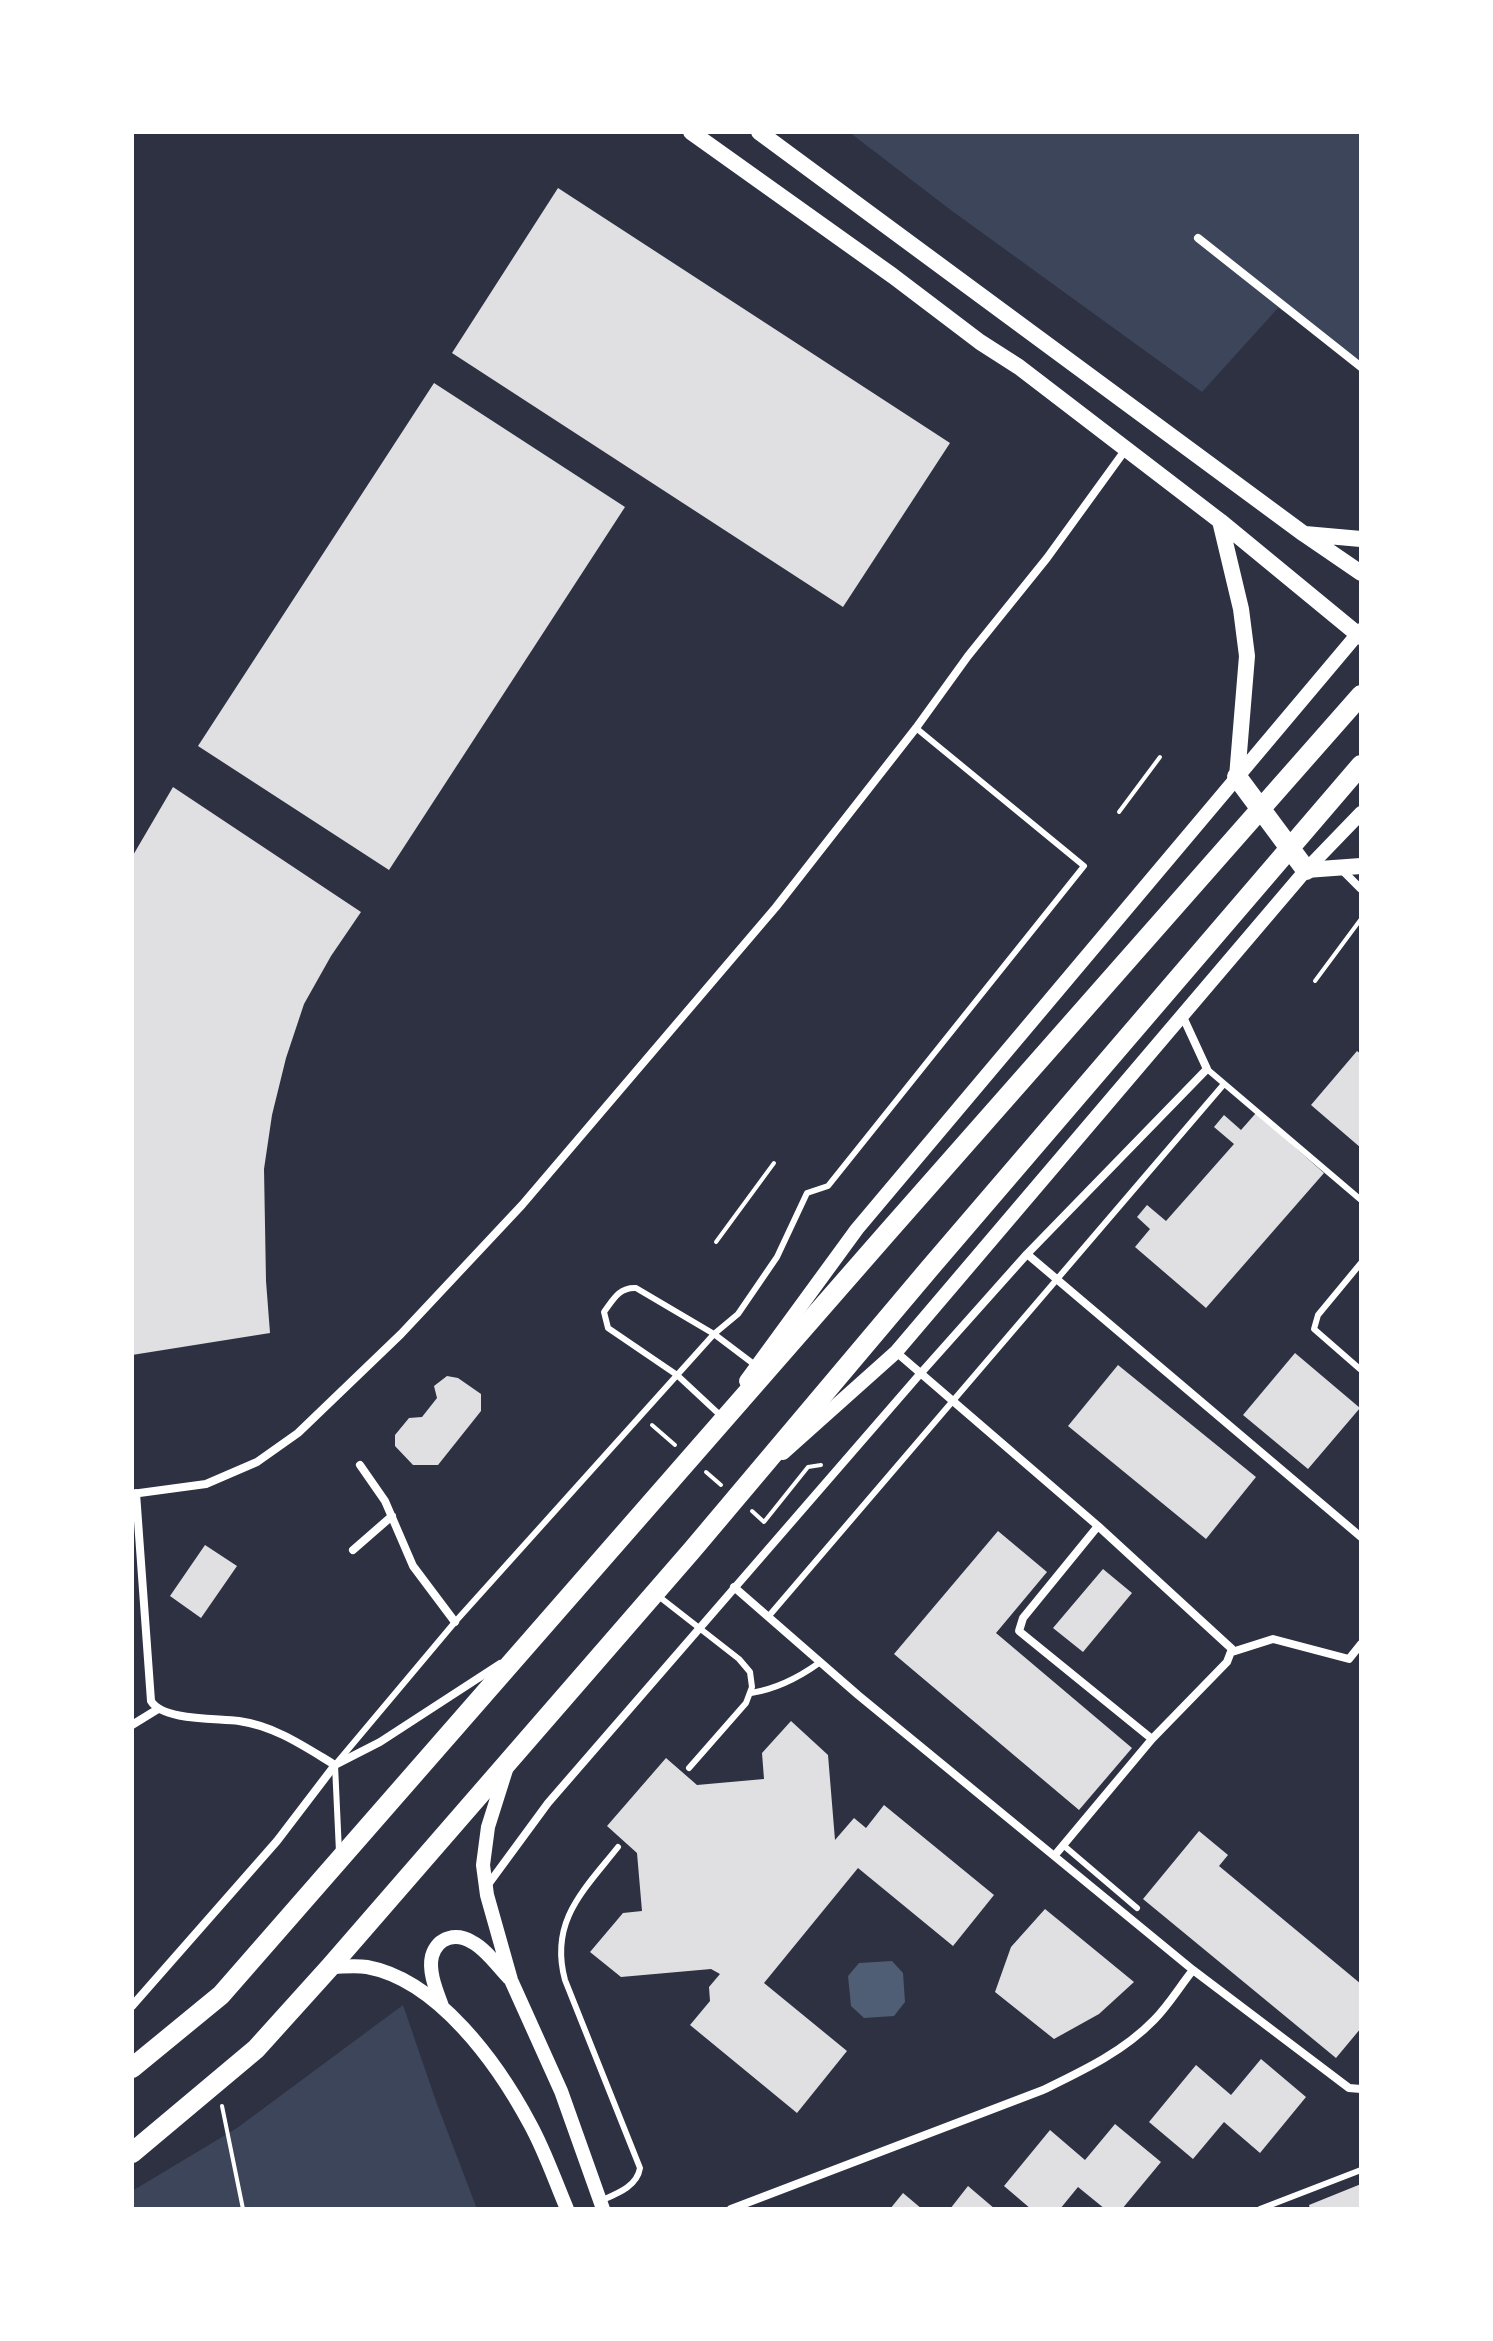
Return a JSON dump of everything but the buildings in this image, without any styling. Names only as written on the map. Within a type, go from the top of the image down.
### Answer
[{"type":"main road","points":[[691,132],[1019,367],[1127,448],[1360,633]]},
{"type":"main road","points":[[759,132],[1361,573]]},
{"type":"main road","points":[[1220,521],[1241,609],[1247,656],[1237,777],[1306,870],[1361,866]]},
{"type":"main road","points":[[1304,534],[1361,539]]},
{"type":"main road","points":[[132,2068],[221,1995],[1361,695]]},
{"type":"main road","points":[[132,2153],[256,2049],[330,1967],[655,1593],[1361,765]]},
{"type":"street","points":[[1198,238],[1361,367]]},
{"type":"street","points":[[335,1765],[266,1726],[169,1713],[158,1709],[151,1701],[134,1494],[206,1484],[257,1462],[298,1433],[401,1334],[602,1114],[776,907],[1047,558],[1127,448]]},
{"type":"street","points":[[691,1457],[857,1229],[1360,633]]},
{"type":"street","points":[[737,1496],[896,1352],[1306,870],[1361,813]]},
{"type":"street","points":[[1341,869],[1361,889]]},
{"type":"street","points":[[486,1888],[548,1803],[920,1374],[1027,1254],[1207,1069],[1183,1017]]},
{"type":"street","points":[[1027,1254],[1361,1537]]},
{"type":"street","points":[[896,1352],[1098,1526],[1232,1652]]},
{"type":"street","points":[[360,1465],[385,1501],[413,1566],[455,1622]]},
{"type":"street","points":[[353,1550],[392,1516]]},
{"type":"street","points":[[1098,1526],[1023,1618],[1019,1631],[1152,1739]]},
{"type":"street","points":[[734,1587],[819,1663],[1193,1970],[1349,2088],[1361,2089]]},
{"type":"street","points":[[1055,1855],[1152,1739],[1227,1662],[1232,1652],[1273,1639],[1349,1659],[1361,1644]]},
{"type":"street","points":[[132,2006],[268,1852],[335,1765],[380,1742],[524,1648]]},
{"type":"street","points":[[132,1725],[158,1709]]},
{"type":"street","points":[[509,1762],[488,1827],[483,1865],[486,1888],[511,1980],[561,2091],[601,2205]]},
{"type":"street","points":[[443,2007],[433,1981],[432,1956],[445,1938],[457,1935],[476,1943],[511,1980]]},
{"type":"street","points":[[330,1967],[365,1967],[391,1974],[414,1985],[443,2007],[478,2043],[530,2124],[567,2209]]},
{"type":"street","points":[[731,2209],[1043,2090],[1085,2070],[1123,2046],[1155,2019],[1193,1970]]},
{"type":"lane","points":[[340,1860],[335,1765],[455,1622],[714,1334],[738,1314],[777,1257],[807,1193],[828,1186],[1084,866],[916,728]]},
{"type":"lane","points":[[1207,1069],[1361,1200]]},
{"type":"lane","points":[[768,1617],[1224,1084]]},
{"type":"lane","points":[[1361,1263],[1318,1315],[1314,1329],[1361,1370]]},
{"type":"lane","points":[[721,1416],[677,1375],[608,1328],[604,1312],[622,1289],[636,1288],[714,1334],[757,1366]]},
{"type":"lane","points":[[655,1593],[746,1665],[750,1672],[751,1693],[734,1719],[689,1768]]},
{"type":"lane","points":[[751,1693],[799,1677],[819,1663]]},
{"type":"lane","points":[[1063,1845],[1137,1908]]},
{"type":"lane","points":[[601,2205],[636,2179],[640,2168],[565,1980],[559,1952],[560,1937],[574,1906],[618,1847]]},
{"type":"lane","points":[[1260,2209],[1361,2170]]},
{"type":"path","points":[[1119,812],[1160,757]]},
{"type":"path","points":[[1315,981],[1361,919]]},
{"type":"path","points":[[716,1242],[774,1163]]},
{"type":"path","points":[[659,1413],[650,1424],[764,1522],[808,1467],[843,1462]]},
{"type":"path","points":[[217,2082],[243,2209]]},
{"type":"shaded area","points":[[849,132],[1361,132],[1361,362],[1278,308],[1202,392],[952,211]]},
{"type":"shaded area","points":[[892,1961],[903,1973],[905,2002],[894,2016],[864,2018],[851,2006],[848,1976],[859,1963]]},
{"type":"shaded area","points":[[403,2005],[477,2209],[132,2209],[132,2191],[237,2128]]}]
